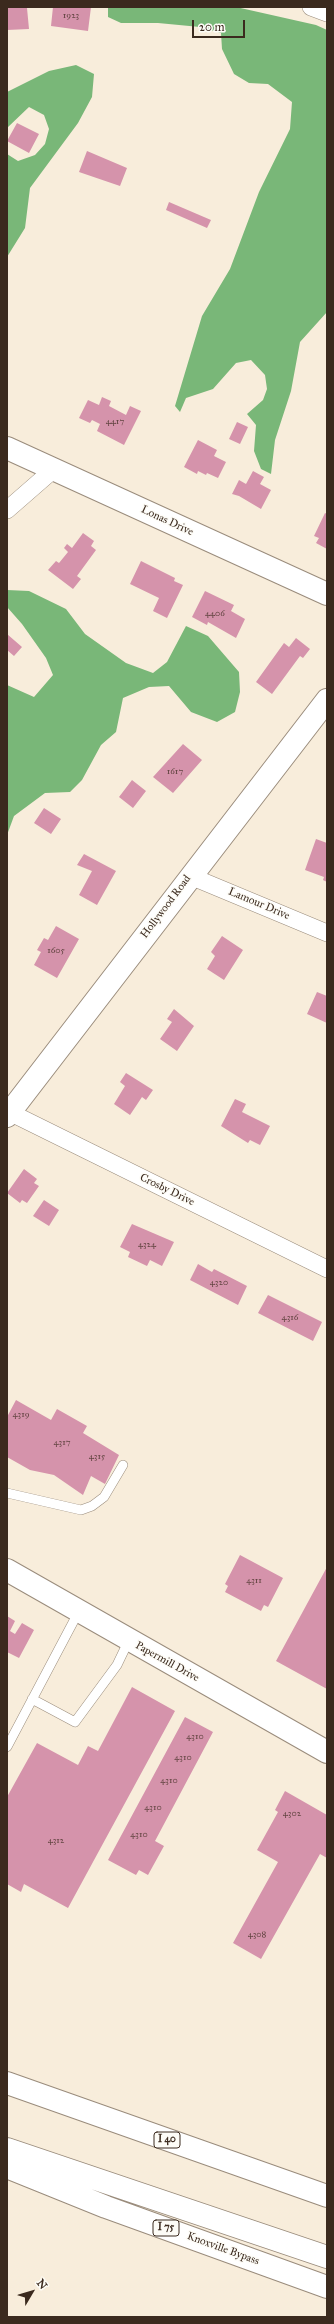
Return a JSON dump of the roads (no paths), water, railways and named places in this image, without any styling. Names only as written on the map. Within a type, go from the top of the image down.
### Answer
[{"type":"main road","name":"Lonas Drive","points":[[7,448],[327,594]]},
{"type":"main road","name":"Hollywood Road","points":[[8,1113],[327,700]]},
{"type":"main road","name":"Papermill Drive","points":[[7,1570],[80,1610],[129,1640],[327,1752]]},
{"type":"main road","name":"I 40","points":[[7,2083],[327,2196]]},
{"type":"main road","points":[[7,2148],[327,2257]]},
{"type":"main road","name":"Knoxville Bypass","points":[[7,2167],[106,2207],[327,2286]]},
{"type":"street","points":[[311,7],[327,13]]},
{"type":"street","points":[[7,510],[54,469]]},
{"type":"street","name":"Lamour Drive","points":[[190,876],[327,933]]},
{"type":"street","name":"Crosby Drive","points":[[8,1113],[327,1269]]},
{"type":"lane","points":[[7,1494],[81,1510],[92,1506],[104,1497],[123,1465]]},
{"type":"lane","points":[[7,1747],[80,1610]]},
{"type":"lane","points":[[32,1699],[75,1722],[117,1665],[129,1640]]}]
